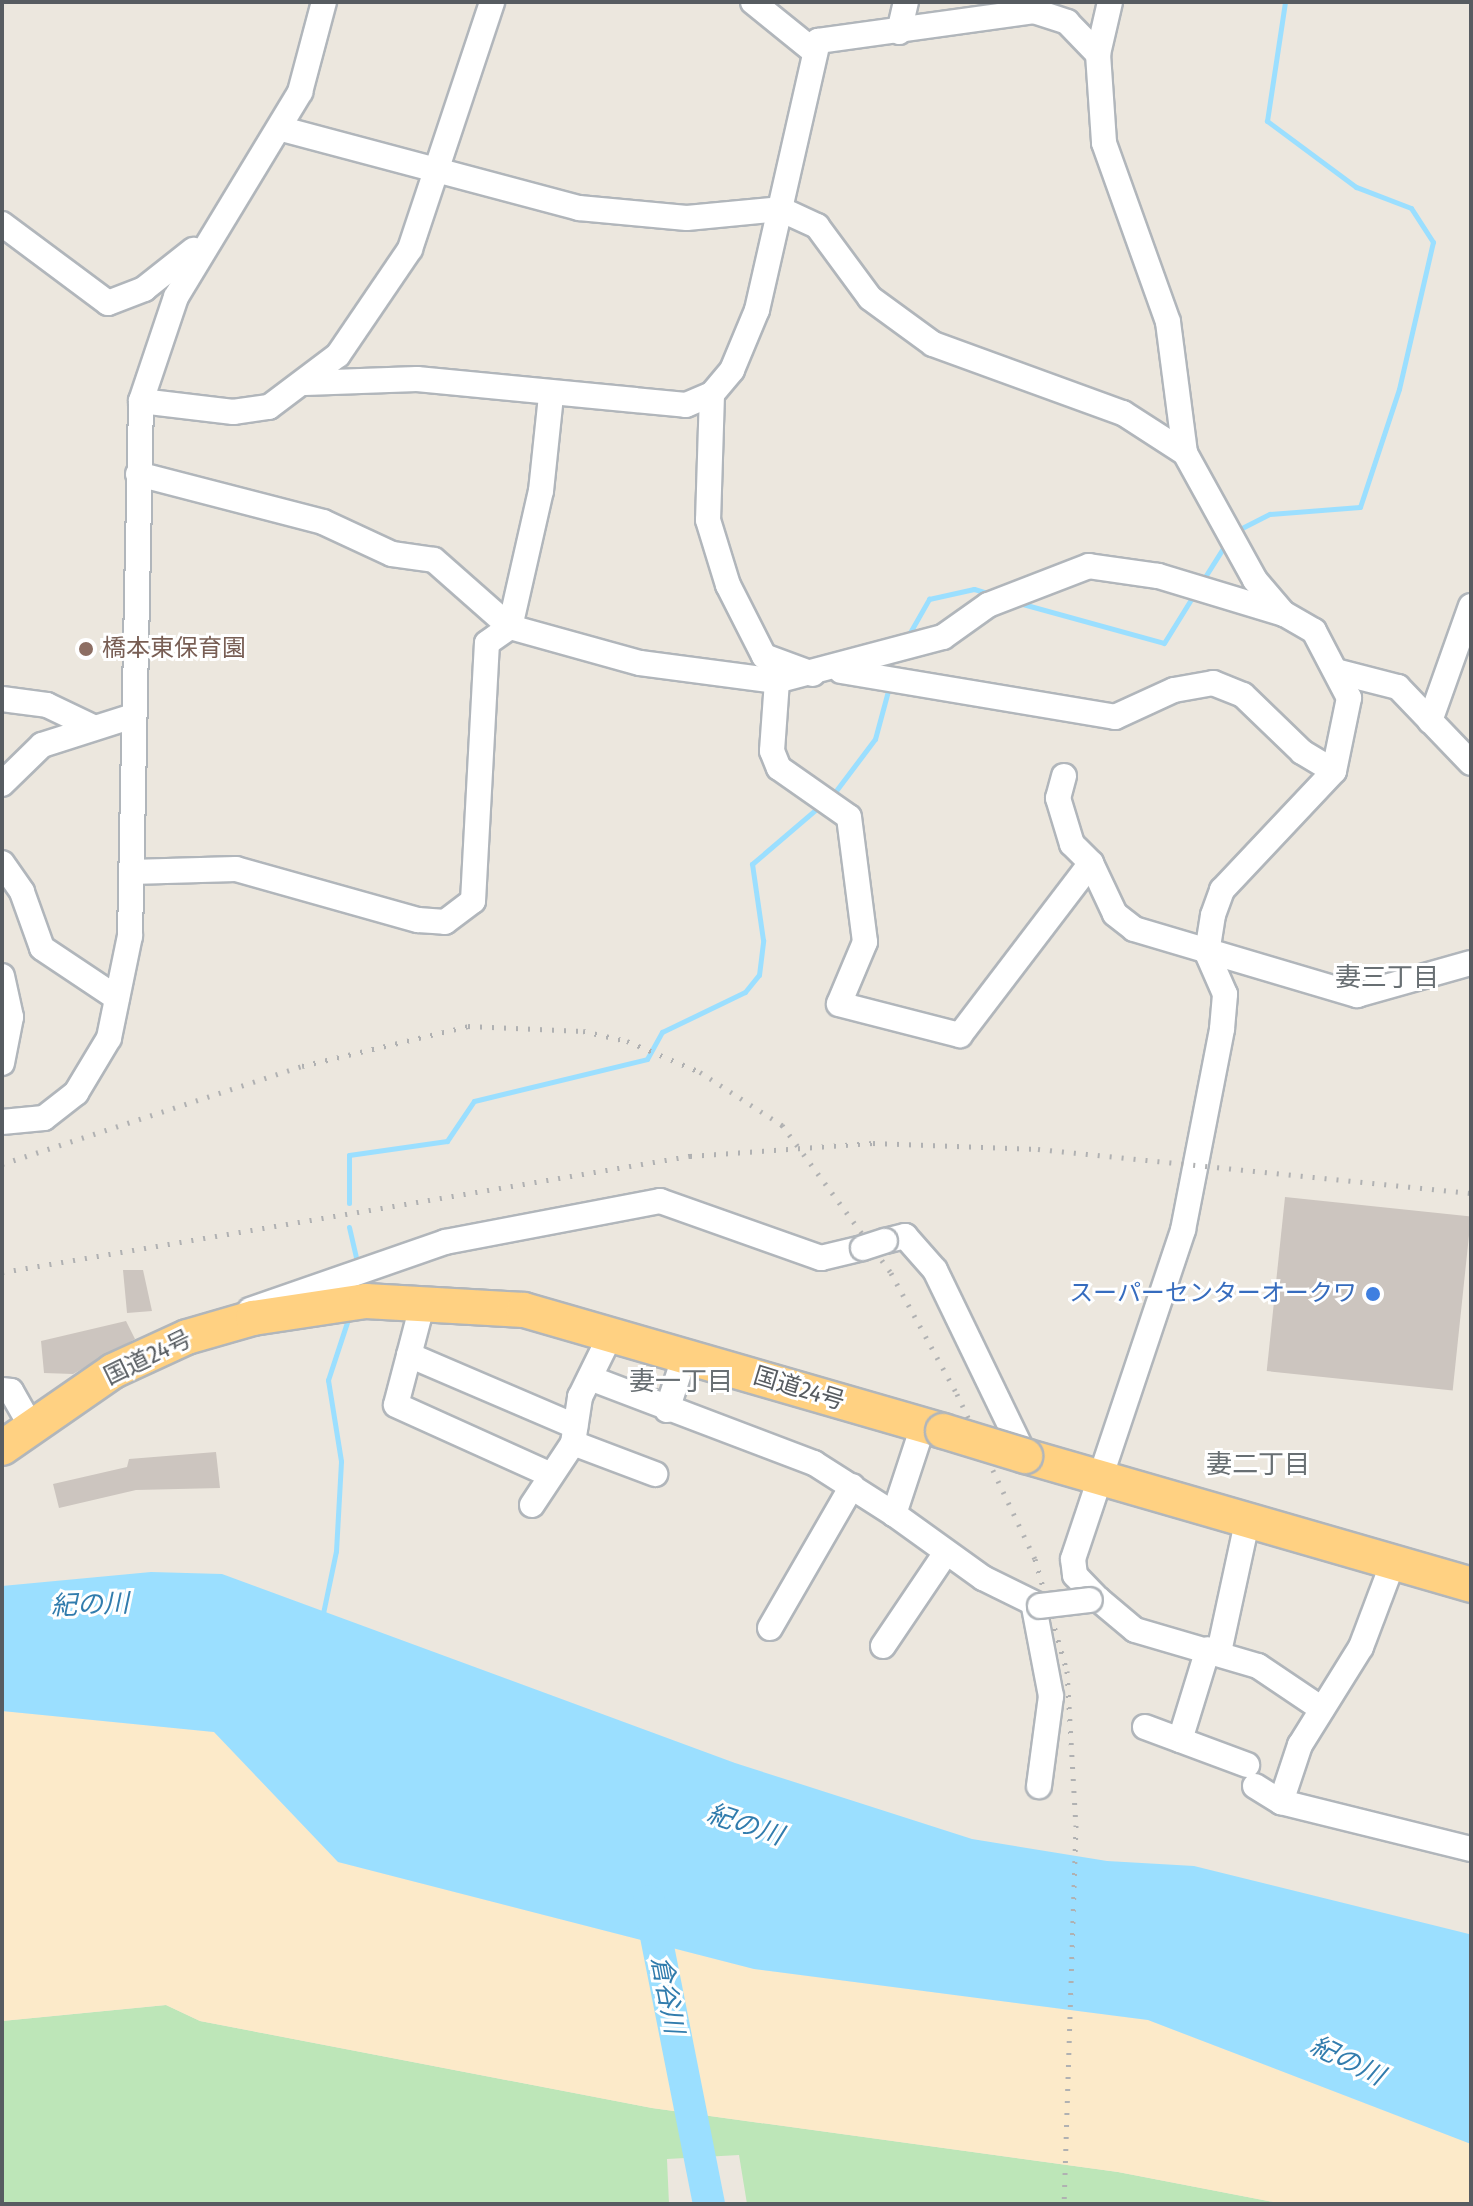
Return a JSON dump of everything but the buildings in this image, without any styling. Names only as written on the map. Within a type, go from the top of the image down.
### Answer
[{"type":"highway","name":"国道24号","points":[[2,1448],[113,1371],[224,1325],[366,1301],[524,1310],[612,1332],[1247,1523],[1471,1585]]},
{"type":"street","points":[[2,1122],[44,1118],[76,1093],[109,1038],[130,936],[141,401],[176,297],[282,129],[300,92],[324,2]]},
{"type":"street","points":[[141,401],[233,412],[269,407],[305,383],[338,355],[410,249],[440,169],[492,2]]},
{"type":"street","points":[[753,2],[811,49]]},
{"type":"street","points":[[899,32],[906,2]]},
{"type":"street","points":[[1110,2],[1098,54],[1104,143],[1168,322],[1185,453],[1255,580],[1284,614]]},
{"type":"street","points":[[305,383],[417,379],[551,396],[686,405],[712,394],[732,370],[757,310],[811,49],[818,41],[1034,11],[1067,22],[1098,54]]},
{"type":"street","points":[[282,129],[579,208],[687,218],[780,209],[817,226],[870,298],[933,344],[1123,413],[1185,453]]},
{"type":"street","points":[[2,224],[108,303],[174,269],[228,216]]},
{"type":"street","points":[[712,394],[708,520],[728,585],[764,656],[825,672],[1115,717],[1174,690],[1213,683],[1243,695],[1302,752],[1334,771]]},
{"type":"street","points":[[131,872],[236,869],[361,907],[445,922],[473,901],[487,643],[510,627],[541,491],[551,396]]},
{"type":"street","points":[[138,474],[323,522],[392,554],[434,560],[510,627],[640,663],[777,681],[825,672],[943,637],[988,605],[1089,566],[1158,576],[1284,614],[1314,631],[1339,672],[1349,698],[1334,771],[1222,890],[1207,953],[1225,994],[1222,1029],[1183,1230],[1073,1559],[1075,1575],[1094,1600],[1135,1630],[1214,1650],[1258,1666],[1322,1709]]},
{"type":"street","points":[[1430,721],[1471,606]]},
{"type":"street","points":[[1339,672],[1398,687],[1471,763]]},
{"type":"street","points":[[777,681],[772,751],[779,768],[849,817],[865,942],[839,1004],[960,1035],[1091,863]]},
{"type":"street","points":[[2,699],[47,705],[93,727]]},
{"type":"street","points":[[2,784],[42,745],[133,716]]},
{"type":"street","points":[[1064,776],[1058,798],[1072,844],[1091,863],[1125,921],[1207,953],[1357,995],[1471,963]]},
{"type":"street","points":[[2,863],[42,948],[117,998]]},
{"type":"street","points":[[2,976],[11,1017],[2,1063]]},
{"type":"street","points":[[224,1325],[295,1291],[367,1272],[445,1242],[660,1201],[821,1258],[905,1236],[935,1270],[1025,1456]]},
{"type":"street","points":[[423,1302],[396,1405],[551,1475]]},
{"type":"street","points":[[532,1505],[574,1434],[590,1378],[612,1332]]},
{"type":"street","points":[[409,1355],[655,1474]]},
{"type":"street","points":[[667,1410],[685,1355]]},
{"type":"street","points":[[590,1378],[667,1410],[814,1463],[894,1514],[945,1554],[1037,1606],[1094,1600]]},
{"type":"street","points":[[2,1390],[11,1391],[32,1428]]},
{"type":"street","points":[[894,1514],[933,1428]]},
{"type":"street","points":[[770,1628],[852,1486]]},
{"type":"street","points":[[1180,1740],[1214,1650],[1247,1523]]},
{"type":"street","points":[[883,1646],[945,1554]]},
{"type":"street","points":[[1281,1802],[1300,1745],[1361,1647],[1392,1565]]},
{"type":"street","points":[[1037,1606],[1051,1696],[1039,1786]]},
{"type":"street","points":[[1145,1727],[1180,1740],[1251,1776],[1281,1802],[1471,1849]]},
{"type":"green space","points":[[166,2005],[200,2021],[652,2108],[1118,2172],[1284,2204],[747,2204],[739,2155],[667,2159],[669,2204],[2,2204],[2,2021]]},
{"type":"sand","points":[[2,1711],[214,1732],[338,1862],[754,1969],[1148,2020],[1471,2144],[1471,2204],[1284,2204],[1118,2172],[652,2108],[200,2021],[166,2005],[2,2021]]},
{"type":"water","name":"紀の川","points":[[151,1572],[222,1574],[735,1763],[972,1839],[1107,1861],[1194,1866],[1469,1934],[1471,2144],[1148,2020],[754,1969],[338,1862],[214,1732],[2,1711],[2,1586]]},
{"type":"waterway","points":[[1236,531],[1270,514],[1360,507],[1399,389],[1433,242],[1411,208],[1356,187],[1267,121],[1285,2]]},
{"type":"waterway","points":[[1203,580],[1225,545]]},
{"type":"waterway","points":[[908,636],[929,599],[974,589],[990,594]]},
{"type":"waterway","points":[[1019,603],[1164,643],[1193,596]]},
{"type":"waterway","points":[[832,796],[875,739],[889,687]]},
{"type":"waterway","points":[[349,1203],[349,1155],[447,1141],[474,1101],[647,1059],[662,1032],[745,992],[759,975],[763,940],[752,864],[821,805]]},
{"type":"waterway","points":[[349,1227],[358,1265]]},
{"type":"waterway","points":[[322,1618],[336,1551],[341,1461],[328,1380],[349,1316]]},
{"type":"waterway","name":"倉谷川","points":[[649,1901],[709,2204]]},
{"type":"railway","points":[[2,1164],[302,1066],[468,1026],[583,1031],[627,1041],[700,1072],[782,1125],[891,1273],[957,1394],[1035,1559],[1067,1671],[1076,1825],[1064,2204]]},
{"type":"railway","points":[[2,1272],[690,1156],[873,1143],[1038,1149],[1471,1193]]},
{"type":"place","name":"橋本東保育園","points":[[86,649]]},
{"type":"place","name":"スーパーセンターオークワ","points":[[1373,1294]]},
{"type":"district","name":"妻三丁目","points":[[1387,978]]},
{"type":"district","name":"妻一丁目","points":[[681,1382]]},
{"type":"district","name":"妻二丁目","points":[[1258,1465]]}]
